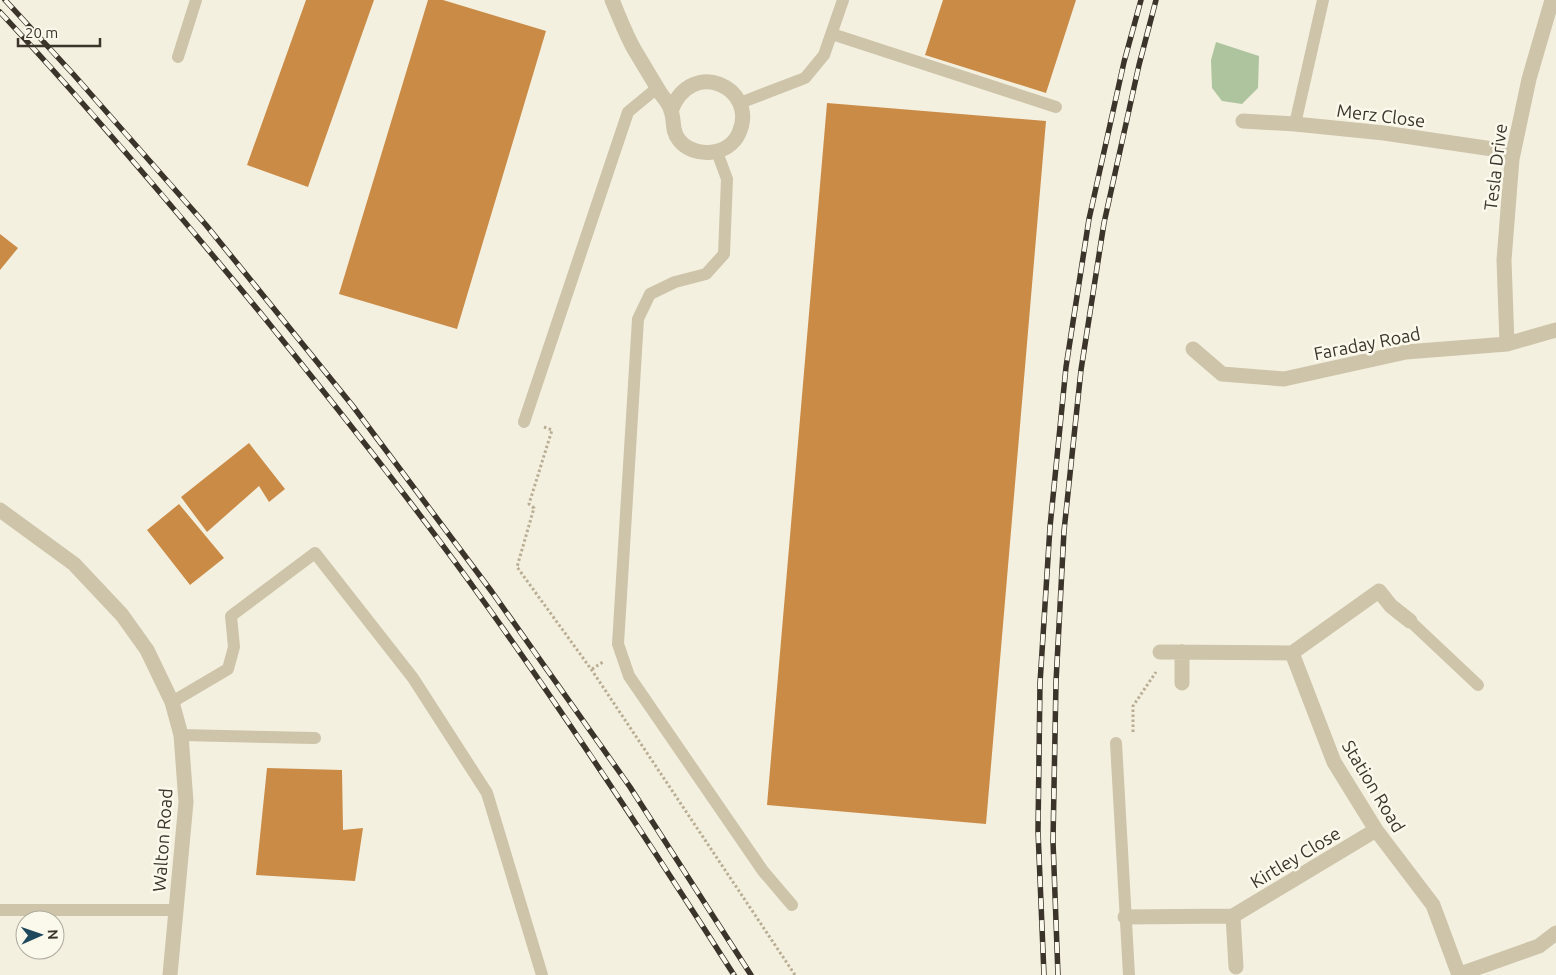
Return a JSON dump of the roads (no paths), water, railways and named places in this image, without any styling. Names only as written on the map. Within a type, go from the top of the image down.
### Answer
[{"type":"street","points":[[612,0],[632,47],[672,111]]},
{"type":"street","name":"Tesla Drive","points":[[1507,344],[1504,260],[1513,152],[1529,79],[1552,0]]},
{"type":"street","points":[[702,82],[714,82],[725,86],[734,94],[740,103],[743,116],[739,133],[732,143],[716,152],[704,153],[688,148],[678,140],[673,128],[672,111],[676,99],[684,90],[702,82]]},
{"type":"street","name":"Merz Close","points":[[1243,122],[1295,124],[1384,132],[1513,152]]},
{"type":"street","name":"Faraday Road","points":[[1192,348],[1222,374],[1284,379],[1406,352],[1507,344],[1556,330]]},
{"type":"street","name":"Walton Road","points":[[0,510],[74,564],[122,615],[147,650],[172,702],[182,735],[186,802],[170,975]]},
{"type":"street","points":[[1160,652],[1292,653],[1379,591],[1391,606],[1410,620]]},
{"type":"street","points":[[1182,652],[1182,683]]},
{"type":"street","name":"Station Road","points":[[1292,653],[1334,762],[1376,830],[1433,905],[1459,975]]},
{"type":"street","name":"Kirtley Close","points":[[1233,916],[1376,830]]},
{"type":"street","points":[[1125,917],[1233,916],[1237,971]]},
{"type":"street","points":[[1459,975],[1539,946],[1556,933]]},
{"type":"lane","points":[[178,57],[196,0]]},
{"type":"lane","points":[[740,103],[805,78],[824,55],[843,0]]},
{"type":"lane","points":[[1295,124],[1323,0]]},
{"type":"lane","points":[[832,34],[1056,107]]},
{"type":"lane","points":[[524,422],[628,112],[657,88]]},
{"type":"lane","points":[[716,152],[727,179],[724,254],[706,274],[675,282],[650,294],[638,319],[618,644],[629,676],[763,871],[792,905]]},
{"type":"lane","points":[[172,702],[228,669],[234,647],[232,616],[315,553],[413,678],[487,793],[542,975]]},
{"type":"lane","points":[[1410,620],[1478,685]]},
{"type":"lane","points":[[182,735],[315,738]]},
{"type":"lane","points":[[1116,743],[1129,975]]},
{"type":"lane","points":[[0,910],[175,910]]},
{"type":"railway","points":[[5,0],[206,225],[352,405],[492,592],[630,787],[751,975]]},
{"type":"railway","points":[[1044,975],[1038,831],[1040,683],[1050,527],[1066,367],[1089,219],[1124,62],[1141,0]]},
{"type":"railway","points":[[1058,975],[1053,841],[1056,682],[1064,531],[1081,370],[1104,223],[1139,65],[1156,0]]},
{"type":"railway","points":[[0,12],[103,126],[202,242],[351,426],[461,569],[582,743],[734,975]]}]
